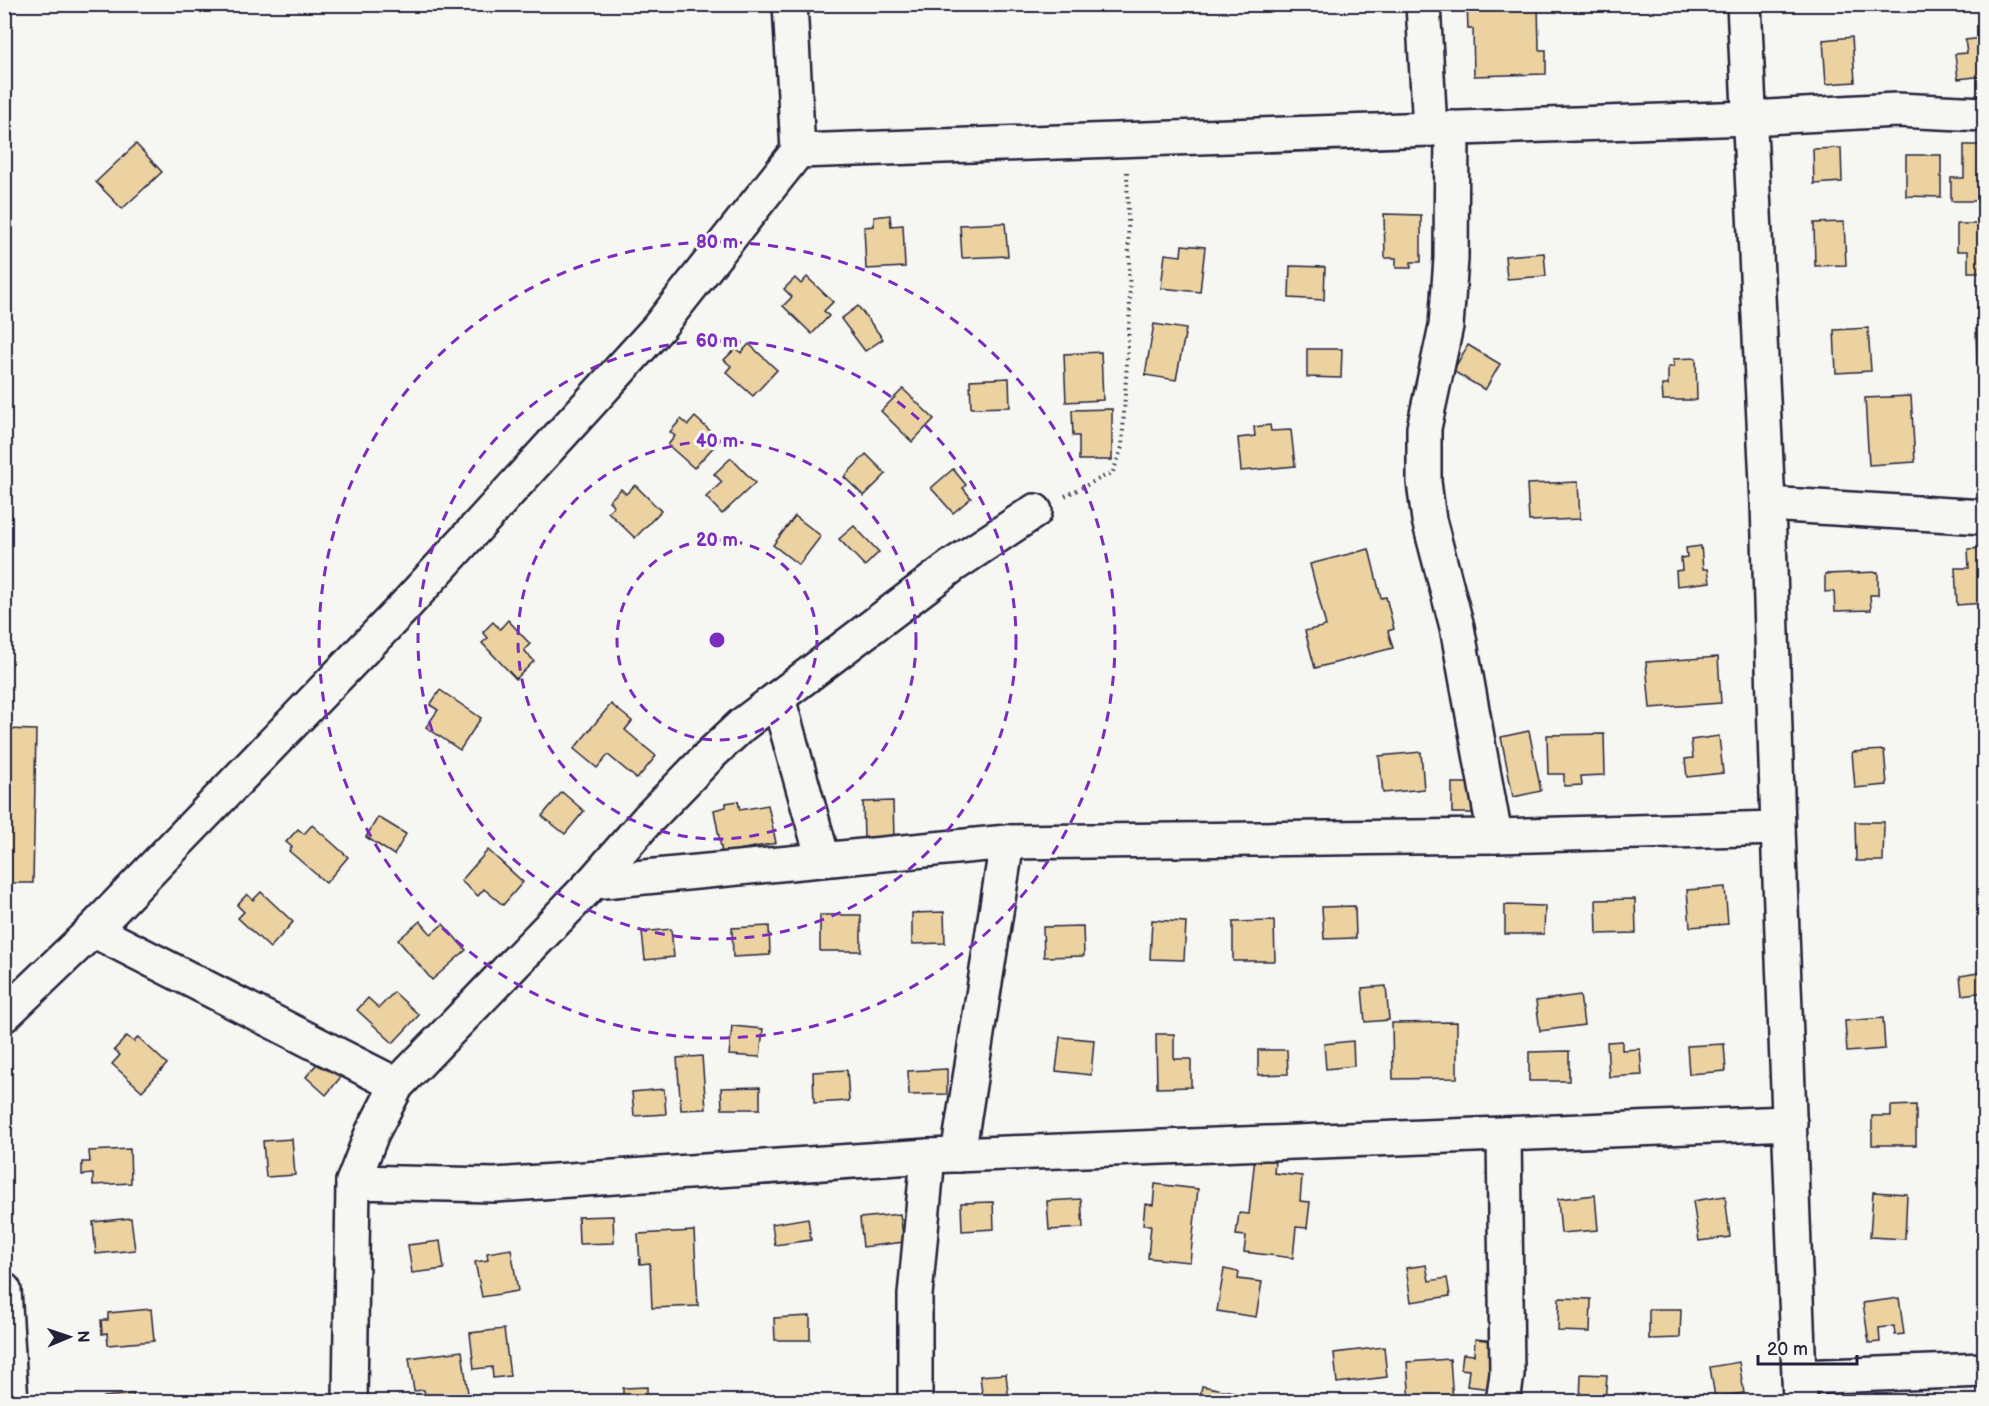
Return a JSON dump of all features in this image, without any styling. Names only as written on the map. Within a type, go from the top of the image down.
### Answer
[{"type":"street","points":[[4,1015],[93,930],[404,606],[658,328],[798,151],[790,4]]},
{"type":"street","points":[[1423,4],[1441,129],[1451,259],[1446,326],[1424,428],[1425,482],[1429,520],[1457,627],[1495,836]]},
{"type":"street","points":[[1744,4],[1768,504],[1800,1389],[1984,1370]]},
{"type":"street","points":[[798,151],[1749,118],[1896,110],[1984,114]]},
{"type":"street","points":[[1768,504],[1984,517]]},
{"type":"street","points":[[350,1401],[353,1182],[372,1133],[398,1085],[593,882],[648,819],[742,725],[952,566],[1035,511]]},
{"type":"street","points":[[778,698],[823,859]]},
{"type":"street","points":[[593,882],[1007,842],[1495,836],[1778,828]]},
{"type":"street","points":[[915,1401],[915,1295],[1007,842]]},
{"type":"street","points":[[93,930],[398,1085]]},
{"type":"street","points":[[353,1182],[495,1185],[943,1156],[1790,1123]]},
{"type":"street","points":[[1503,1134],[1508,1374],[1503,1401]]},
{"type":"street","points":[[4,1290],[11,1401]]},
{"type":"path","points":[[1035,511],[1113,472],[1122,447],[1130,308],[1127,140]]},
{"type":"building","points":[[1467,4],[1538,4],[1539,50],[1546,50],[1546,74],[1474,76],[1473,29],[1468,29]]},
{"type":"building","points":[[1852,37],[1855,82],[1826,84],[1823,40]]},
{"type":"building","points":[[1984,38],[1984,76],[1958,79],[1955,54],[1967,53],[1965,40]]},
{"type":"building","points":[[136,144],[162,172],[122,209],[96,182]]},
{"type":"building","points":[[1964,145],[1984,145],[1984,201],[1951,201],[1951,178],[1964,178]]},
{"type":"building","points":[[1841,148],[1842,182],[1814,184],[1813,149]]},
{"type":"building","points":[[1906,155],[1941,155],[1941,197],[1906,196]]},
{"type":"building","points":[[1384,214],[1421,215],[1421,262],[1411,262],[1411,268],[1396,268],[1396,258],[1385,258]]},
{"type":"building","points":[[890,215],[891,226],[903,225],[905,267],[866,269],[864,227],[874,226],[874,217]]},
{"type":"building","points":[[1844,222],[1846,265],[1815,266],[1814,223]]},
{"type":"building","points":[[1005,223],[1008,256],[962,258],[960,225]]},
{"type":"building","points":[[1957,224],[1984,224],[1984,272],[1968,272],[1968,251],[1957,251]]},
{"type":"building","points":[[1182,245],[1205,247],[1200,292],[1161,288],[1165,254],[1181,256]]},
{"type":"building","points":[[1544,253],[1546,276],[1507,279],[1505,256]]},
{"type":"building","points":[[1290,266],[1325,267],[1324,300],[1289,298]]},
{"type":"building","points":[[807,277],[833,302],[824,311],[829,316],[812,334],[783,306],[792,297],[784,289],[795,278],[801,284]]},
{"type":"building","points":[[858,306],[883,339],[865,351],[841,319]]},
{"type":"building","points":[[1154,324],[1186,329],[1176,380],[1145,375]]},
{"type":"building","points":[[1868,328],[1871,371],[1836,373],[1834,330]]},
{"type":"building","points":[[1976,329],[1984,329],[1984,364],[1977,364]]},
{"type":"building","points":[[749,344],[777,370],[753,396],[726,372],[731,366],[724,360],[736,348],[741,353]]},
{"type":"building","points":[[1468,345],[1500,364],[1485,390],[1453,371]]},
{"type":"building","points":[[1307,349],[1342,349],[1341,378],[1307,377]]},
{"type":"building","points":[[1101,352],[1103,400],[1066,402],[1064,354]]},
{"type":"building","points":[[1696,358],[1697,400],[1663,400],[1662,385],[1668,385],[1668,367],[1674,367],[1673,359]]},
{"type":"building","points":[[1009,378],[1010,407],[971,408],[970,380]]},
{"type":"building","points":[[903,389],[934,419],[912,442],[881,411]]},
{"type":"building","points":[[1911,396],[1915,462],[1869,465],[1865,398]]},
{"type":"building","points":[[1112,409],[1112,460],[1079,460],[1079,436],[1073,436],[1072,410]]},
{"type":"building","points":[[695,417],[720,440],[694,468],[668,445],[675,436],[670,432],[681,419],[688,425]]},
{"type":"building","points":[[1270,425],[1271,431],[1291,430],[1295,466],[1241,471],[1238,438],[1255,436],[1254,427]]},
{"type":"building","points":[[866,454],[886,474],[864,496],[844,477]]},
{"type":"building","points":[[731,458],[755,483],[722,514],[706,497],[722,482],[714,474]]},
{"type":"building","points":[[953,469],[966,485],[963,488],[971,498],[953,513],[931,488]]},
{"type":"building","points":[[1578,482],[1580,519],[1529,521],[1527,484]]},
{"type":"building","points":[[635,485],[661,511],[635,538],[608,512],[614,506],[609,501],[621,489],[626,494]]},
{"type":"building","points":[[795,516],[821,536],[799,565],[773,545]]},
{"type":"building","points":[[854,526],[879,552],[865,566],[839,539]]},
{"type":"building","points":[[1701,546],[1703,569],[1708,569],[1710,582],[1677,586],[1676,571],[1682,570],[1681,558],[1687,557],[1686,548]]},
{"type":"building","points":[[1984,548],[1984,603],[1957,605],[1955,568],[1969,568],[1968,549]]},
{"type":"building","points":[[1369,549],[1381,598],[1386,597],[1394,629],[1388,631],[1393,648],[1315,668],[1305,631],[1326,626],[1310,564]]},
{"type":"building","points":[[1878,572],[1878,595],[1870,595],[1871,610],[1835,611],[1834,591],[1825,592],[1825,574]]},
{"type":"building","points":[[508,620],[530,644],[524,650],[534,661],[516,679],[482,643],[488,638],[483,632],[493,622],[500,629]]},
{"type":"building","points":[[1718,657],[1721,703],[1650,708],[1646,662]]},
{"type":"building","points":[[440,690],[481,718],[460,750],[426,727],[438,710],[430,705]]},
{"type":"building","points":[[611,704],[632,721],[625,730],[656,756],[637,779],[608,755],[597,768],[574,749]]},
{"type":"building","points":[[4,729],[36,730],[33,883],[4,883]]},
{"type":"building","points":[[1529,731],[1541,791],[1513,797],[1501,737]]},
{"type":"building","points":[[1604,734],[1605,775],[1581,776],[1582,785],[1564,786],[1564,774],[1548,774],[1547,735]]},
{"type":"building","points":[[1719,736],[1723,773],[1687,777],[1685,759],[1693,758],[1691,740]]},
{"type":"building","points":[[1884,750],[1887,785],[1855,788],[1852,752]]},
{"type":"building","points":[[1421,752],[1424,789],[1383,793],[1379,756]]},
{"type":"building","points":[[1452,783],[1476,783],[1476,813],[1452,813]]},
{"type":"building","points":[[562,792],[584,811],[565,834],[542,816]]},
{"type":"building","points":[[738,801],[740,810],[768,805],[776,843],[722,853],[714,810],[726,807],[726,803]]},
{"type":"building","points":[[893,801],[894,839],[864,839],[863,802]]},
{"type":"building","points":[[378,817],[406,834],[394,855],[366,837]]},
{"type":"building","points":[[1855,822],[1884,822],[1883,861],[1856,861]]},
{"type":"building","points":[[312,825],[348,857],[326,883],[289,851],[292,847],[286,842],[298,829],[304,834]]},
{"type":"building","points":[[488,850],[523,882],[503,905],[484,889],[478,896],[461,881]]},
{"type":"building","points":[[1725,887],[1728,924],[1690,927],[1687,890]]},
{"type":"building","points":[[261,892],[293,922],[270,948],[238,918],[244,912],[237,905],[247,894],[253,900]]},
{"type":"building","points":[[1635,899],[1636,933],[1597,934],[1596,900]]},
{"type":"building","points":[[1505,905],[1545,906],[1544,934],[1505,934]]},
{"type":"building","points":[[1355,906],[1356,938],[1324,939],[1322,907]]},
{"type":"building","points":[[944,912],[945,943],[912,944],[912,913]]},
{"type":"building","points":[[820,915],[861,915],[861,951],[820,951]]},
{"type":"building","points":[[1152,920],[1186,922],[1184,960],[1150,959]]},
{"type":"building","points":[[420,921],[431,934],[443,924],[466,950],[432,980],[398,940]]},
{"type":"building","points":[[1274,921],[1275,961],[1233,961],[1233,922]]},
{"type":"building","points":[[769,926],[770,955],[733,957],[732,928]]},
{"type":"building","points":[[1083,926],[1084,956],[1044,957],[1043,927]]},
{"type":"building","points":[[671,929],[674,957],[645,960],[642,932]]},
{"type":"building","points":[[1984,972],[1984,992],[1962,995],[1960,976]]},
{"type":"building","points":[[1386,986],[1389,1020],[1365,1022],[1362,988]]},
{"type":"building","points":[[394,992],[419,1015],[393,1043],[357,1010],[368,998],[379,1008]]},
{"type":"building","points":[[1580,995],[1584,1025],[1540,1031],[1536,1001]]},
{"type":"building","points":[[1883,1018],[1885,1049],[1847,1052],[1845,1021]]},
{"type":"building","points":[[1457,1022],[1457,1078],[1393,1079],[1392,1023]]},
{"type":"building","points":[[732,1026],[763,1029],[760,1057],[729,1055]]},
{"type":"building","points":[[1156,1034],[1174,1034],[1174,1059],[1191,1059],[1191,1087],[1157,1088]]},
{"type":"building","points":[[127,1036],[134,1042],[138,1037],[167,1064],[142,1091],[112,1064],[120,1055],[114,1050]]},
{"type":"building","points":[[1060,1037],[1094,1040],[1091,1075],[1056,1071]]},
{"type":"building","points":[[1353,1041],[1354,1066],[1326,1069],[1324,1044]]},
{"type":"building","points":[[1622,1041],[1622,1050],[1640,1049],[1642,1075],[1609,1077],[1607,1042]]},
{"type":"building","points":[[1724,1044],[1726,1071],[1689,1074],[1687,1046]]},
{"type":"building","points":[[1258,1050],[1287,1050],[1288,1074],[1258,1075]]},
{"type":"building","points":[[1569,1051],[1569,1081],[1529,1081],[1529,1052]]},
{"type":"building","points":[[324,1055],[345,1072],[326,1095],[306,1077]]},
{"type":"building","points":[[702,1056],[706,1109],[681,1110],[677,1058]]},
{"type":"building","points":[[947,1069],[947,1094],[909,1095],[908,1071]]},
{"type":"building","points":[[847,1070],[849,1101],[814,1103],[813,1072]]},
{"type":"building","points":[[760,1087],[760,1109],[722,1109],[721,1088]]},
{"type":"building","points":[[664,1089],[666,1114],[634,1116],[632,1092]]},
{"type":"building","points":[[1916,1105],[1916,1145],[1872,1145],[1872,1116],[1891,1116],[1891,1106]]},
{"type":"building","points":[[292,1139],[295,1175],[266,1177],[263,1141]]},
{"type":"building","points":[[130,1149],[131,1183],[93,1185],[93,1174],[82,1175],[82,1162],[90,1162],[89,1151]]},
{"type":"building","points":[[1255,1157],[1275,1160],[1274,1173],[1302,1176],[1300,1201],[1310,1202],[1307,1228],[1296,1227],[1293,1258],[1244,1252],[1246,1236],[1236,1235],[1239,1213],[1249,1214]]},
{"type":"building","points":[[1155,1184],[1198,1189],[1190,1262],[1148,1258],[1151,1225],[1143,1225],[1145,1204],[1153,1205]]},
{"type":"building","points":[[1873,1192],[1907,1194],[1905,1239],[1870,1237]]},
{"type":"building","points":[[1595,1195],[1598,1230],[1561,1233],[1558,1199]]},
{"type":"building","points":[[1725,1196],[1730,1237],[1699,1241],[1693,1201]]},
{"type":"building","points":[[1081,1199],[1083,1228],[1049,1230],[1047,1201]]},
{"type":"building","points":[[993,1202],[994,1229],[962,1231],[961,1203]]},
{"type":"building","points":[[900,1214],[904,1242],[863,1247],[860,1218]]},
{"type":"building","points":[[613,1216],[614,1243],[579,1244],[578,1217]]},
{"type":"building","points":[[131,1218],[135,1250],[96,1254],[93,1222]]},
{"type":"building","points":[[808,1218],[811,1240],[775,1245],[772,1224]]},
{"type":"building","points":[[694,1231],[698,1306],[652,1308],[650,1263],[640,1264],[638,1234]]},
{"type":"building","points":[[440,1241],[444,1269],[412,1273],[408,1245]]},
{"type":"building","points":[[511,1249],[518,1291],[482,1297],[475,1262],[488,1260],[487,1253]]},
{"type":"building","points":[[1426,1265],[1429,1281],[1447,1278],[1450,1296],[1411,1302],[1406,1268]]},
{"type":"building","points":[[1224,1269],[1239,1272],[1238,1279],[1262,1282],[1256,1317],[1217,1311]]},
{"type":"building","points":[[1559,1298],[1591,1299],[1590,1332],[1558,1331]]},
{"type":"building","points":[[1899,1298],[1904,1334],[1895,1335],[1894,1326],[1879,1328],[1880,1342],[1869,1343],[1863,1303]]},
{"type":"building","points":[[151,1309],[154,1341],[108,1345],[107,1333],[102,1334],[101,1320],[108,1320],[108,1313]]},
{"type":"building","points":[[1649,1309],[1681,1309],[1680,1338],[1649,1339]]},
{"type":"building","points":[[810,1316],[810,1340],[775,1340],[774,1318]]},
{"type":"building","points":[[504,1329],[510,1376],[493,1378],[492,1367],[474,1369],[470,1333]]},
{"type":"building","points":[[1475,1339],[1496,1341],[1491,1389],[1467,1386],[1469,1370],[1461,1369],[1463,1354],[1474,1355]]},
{"type":"building","points":[[1384,1347],[1387,1377],[1337,1383],[1334,1353]]},
{"type":"building","points":[[462,1351],[468,1393],[426,1399],[424,1390],[414,1391],[409,1358]]},
{"type":"building","points":[[1450,1359],[1453,1402],[1410,1402],[1407,1362]]},
{"type":"building","points":[[1739,1362],[1744,1393],[1715,1397],[1710,1367]]},
{"type":"building","points":[[1006,1374],[1009,1402],[983,1402],[980,1376]]},
{"type":"building","points":[[1581,1374],[1607,1375],[1605,1402],[1580,1402]]},
{"type":"building","points":[[1202,1386],[1234,1392],[1232,1402],[1199,1402]]},
{"type":"building","points":[[647,1387],[647,1402],[623,1402],[623,1388]]},
{"type":"building","points":[[133,1394],[134,1402],[104,1402],[104,1397]]},
{"type":"building","points":[[291,1398],[291,1402],[213,1402],[213,1399]]}]
